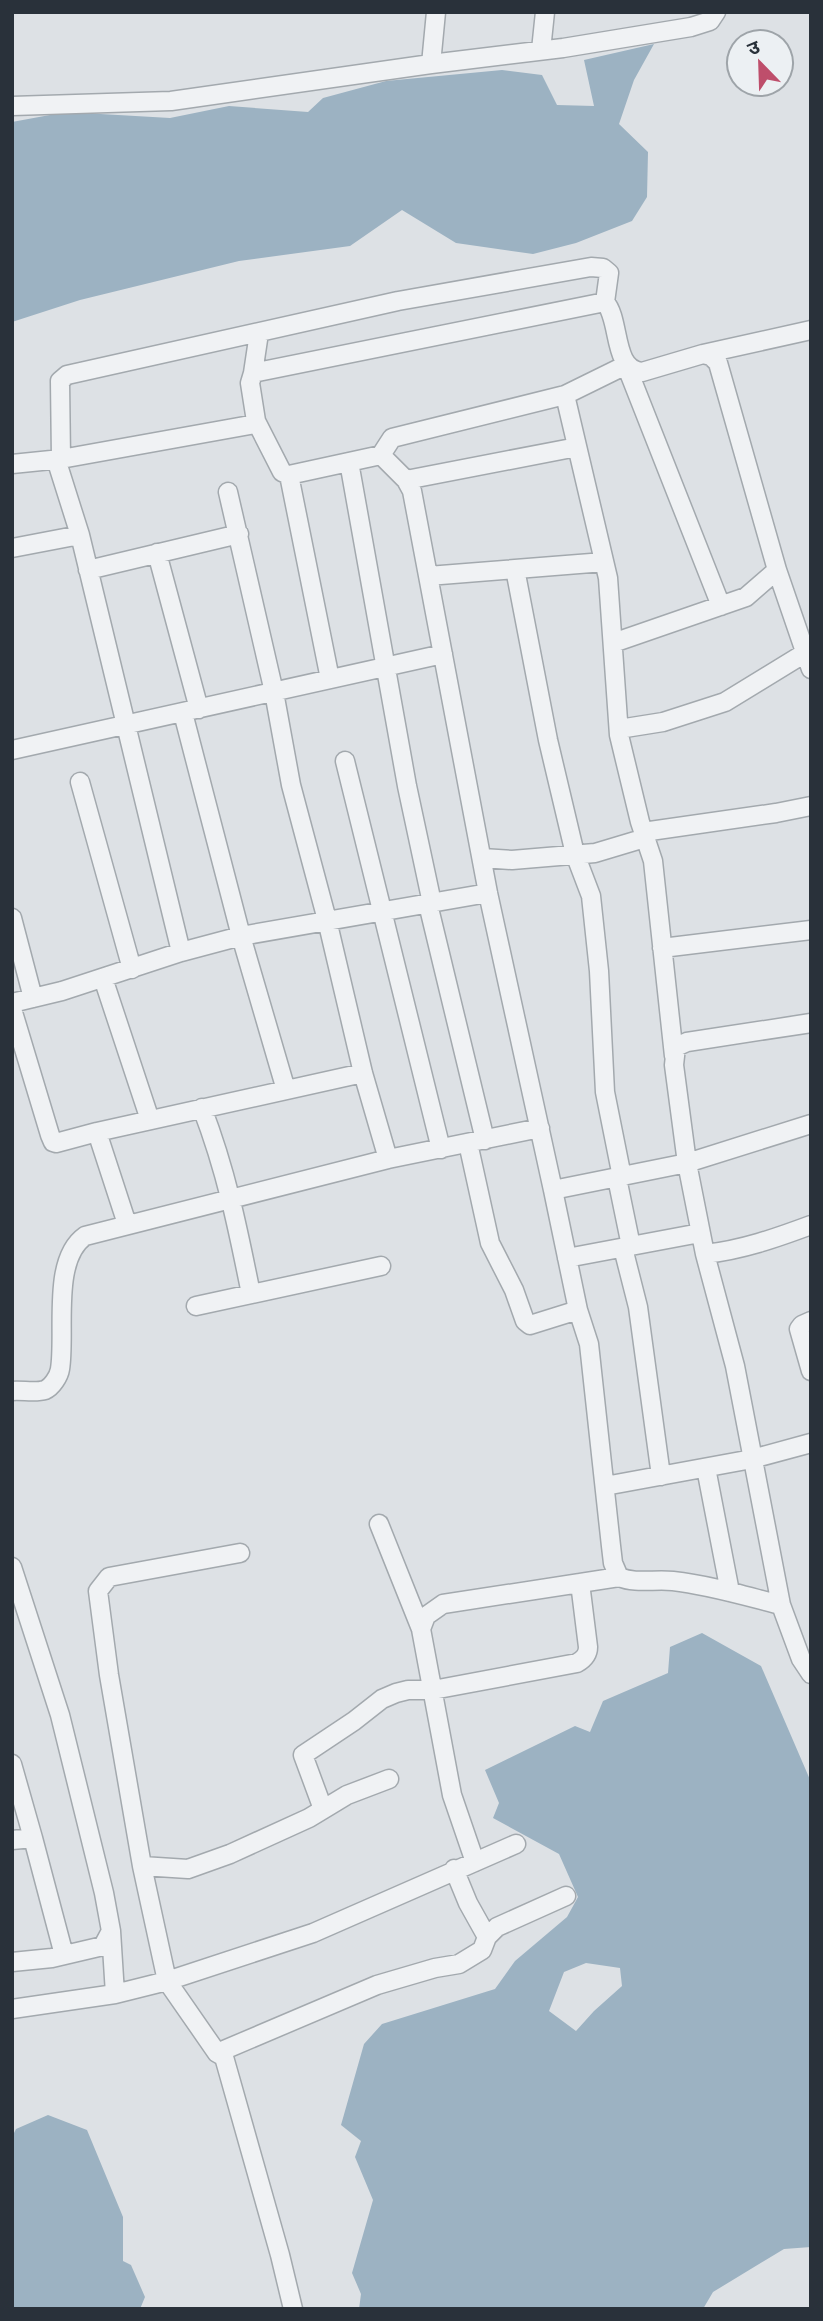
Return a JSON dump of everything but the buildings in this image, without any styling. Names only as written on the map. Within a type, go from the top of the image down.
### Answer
[{"type":"street","points":[[431,64],[436,12]]},
{"type":"street","points":[[541,50],[545,12]]},
{"type":"street","points":[[12,106],[171,101],[691,27],[710,21],[716,12]]},
{"type":"street","points":[[181,952],[127,726],[58,459],[62,377],[398,301],[592,267],[603,268],[609,273],[605,302],[610,310],[626,365],[721,606]]},
{"type":"street","points":[[254,373],[605,302]]},
{"type":"street","points":[[626,365],[634,371],[642,372],[703,354],[811,330]]},
{"type":"street","points":[[259,332],[254,373],[250,383],[256,421],[282,472],[289,475],[381,455],[392,438],[565,395],[626,365]]},
{"type":"street","points":[[619,729],[663,722],[725,702],[808,661],[777,569],[718,363],[711,356],[703,354]]},
{"type":"street","points":[[565,395],[608,578],[622,752],[653,860],[687,1163],[705,1254],[735,1366],[781,1605],[801,1659],[811,1674]]},
{"type":"street","points":[[12,464],[58,459],[250,425],[256,421]]},
{"type":"street","points":[[406,480],[577,447]]},
{"type":"street","points":[[381,455],[406,480],[412,492],[488,893],[578,1310],[589,1344],[613,1563],[619,1577]]},
{"type":"street","points":[[349,462],[407,786],[476,1141],[490,1243],[514,1290],[525,1321],[530,1325],[578,1310]]},
{"type":"street","points":[[289,475],[330,679]]},
{"type":"street","points":[[228,492],[274,692],[291,785],[327,920],[363,1073],[388,1159]]},
{"type":"street","points":[[88,570],[239,534]]},
{"type":"street","points":[[12,548],[79,535]]},
{"type":"street","points":[[156,554],[241,936],[286,1090]]},
{"type":"street","points":[[428,576],[604,562]]},
{"type":"street","points":[[515,569],[548,740],[575,854],[591,896],[595,917],[605,1092],[661,1476]]},
{"type":"street","points":[[613,643],[746,597],[777,569]]},
{"type":"street","points":[[12,750],[443,654]]},
{"type":"street","points":[[345,761],[441,1149]]},
{"type":"street","points":[[80,782],[132,969]]},
{"type":"street","points":[[482,858],[512,860],[595,853],[644,835],[811,806]]},
{"type":"street","points":[[12,1003],[241,936],[488,893]]},
{"type":"street","points":[[12,918],[33,998]]},
{"type":"street","points":[[663,948],[811,930]]},
{"type":"street","points":[[103,978],[150,1120]]},
{"type":"street","points":[[12,1009],[53,1142],[56,1143],[363,1073]]},
{"type":"street","points":[[674,1056],[676,1047],[687,1042],[811,1023]]},
{"type":"street","points":[[202,1108],[232,1197],[251,1294]]},
{"type":"street","points":[[553,1189],[687,1163],[811,1124]]},
{"type":"street","points":[[12,1391],[44,1390],[53,1384],[60,1371],[61,1306],[70,1254],[75,1242],[85,1236],[388,1159],[540,1128]]},
{"type":"street","points":[[97,1132],[127,1224]]},
{"type":"street","points":[[705,1254],[726,1252],[769,1241],[811,1225]]},
{"type":"street","points":[[567,1258],[701,1233]]},
{"type":"street","points":[[196,1306],[381,1266]]},
{"type":"street","points":[[811,1321],[799,1329],[811,1371]]},
{"type":"street","points":[[605,1486],[752,1459],[811,1443]]},
{"type":"street","points":[[706,1468],[730,1592]]},
{"type":"street","points":[[379,1524],[421,1629],[452,1795],[475,1861]]},
{"type":"street","points":[[240,1553],[109,1577],[98,1591],[109,1675],[142,1866],[167,1981],[217,2053],[224,2057],[293,2309]]},
{"type":"street","points":[[12,1567],[60,1715],[111,1931],[115,1994]]},
{"type":"street","points":[[421,1629],[426,1616],[443,1604],[619,1577],[629,1581],[672,1581],[781,1605]]},
{"type":"street","points":[[323,1809],[303,1758],[306,1752],[382,1699],[408,1690],[433,1690],[577,1663],[583,1659],[588,1653],[588,1647],[580,1583]]},
{"type":"street","points":[[12,1764],[65,1955]]},
{"type":"street","points":[[142,1866],[188,1869],[230,1854],[309,1818],[347,1795],[389,1779]]},
{"type":"street","points":[[12,1840],[33,1838]]},
{"type":"street","points":[[12,2009],[115,1994],[167,1981],[313,1933],[516,1844]]},
{"type":"street","points":[[454,1869],[468,1903],[487,1937]]},
{"type":"street","points":[[217,2053],[377,1985],[458,1964],[482,1950],[487,1937],[497,1927],[566,1896]]},
{"type":"street","points":[[12,1962],[65,1955],[103,1946],[111,1931]]},
{"type":"water","points":[[654,44],[634,80],[619,124],[648,152],[647,197],[632,221],[576,243],[533,254],[456,243],[402,210],[350,246],[239,261],[80,300],[12,322],[12,122],[66,112],[170,118],[229,106],[308,112],[323,98],[386,81],[502,70],[542,75],[557,105],[594,106],[584,60]]},
{"type":"water","points":[[702,1633],[761,1666],[811,1782],[811,2247],[784,2249],[713,2292],[703,2309],[359,2309],[361,2294],[352,2273],[373,2200],[355,2157],[361,2141],[341,2125],[364,2044],[382,2024],[495,1989],[515,1961],[567,1917],[578,1897],[559,1854],[493,1818],[499,1803],[485,1770],[575,1726],[590,1732],[603,1701],[668,1673],[670,1647]],"holes":[[[586,1963],[620,1968],[622,1986],[576,2031],[549,2011],[564,1972]]]},
{"type":"water","points":[[48,2115],[87,2130],[123,2217],[123,2261],[131,2265],[145,2297],[140,2309],[12,2309],[12,2137],[16,2129]]}]
